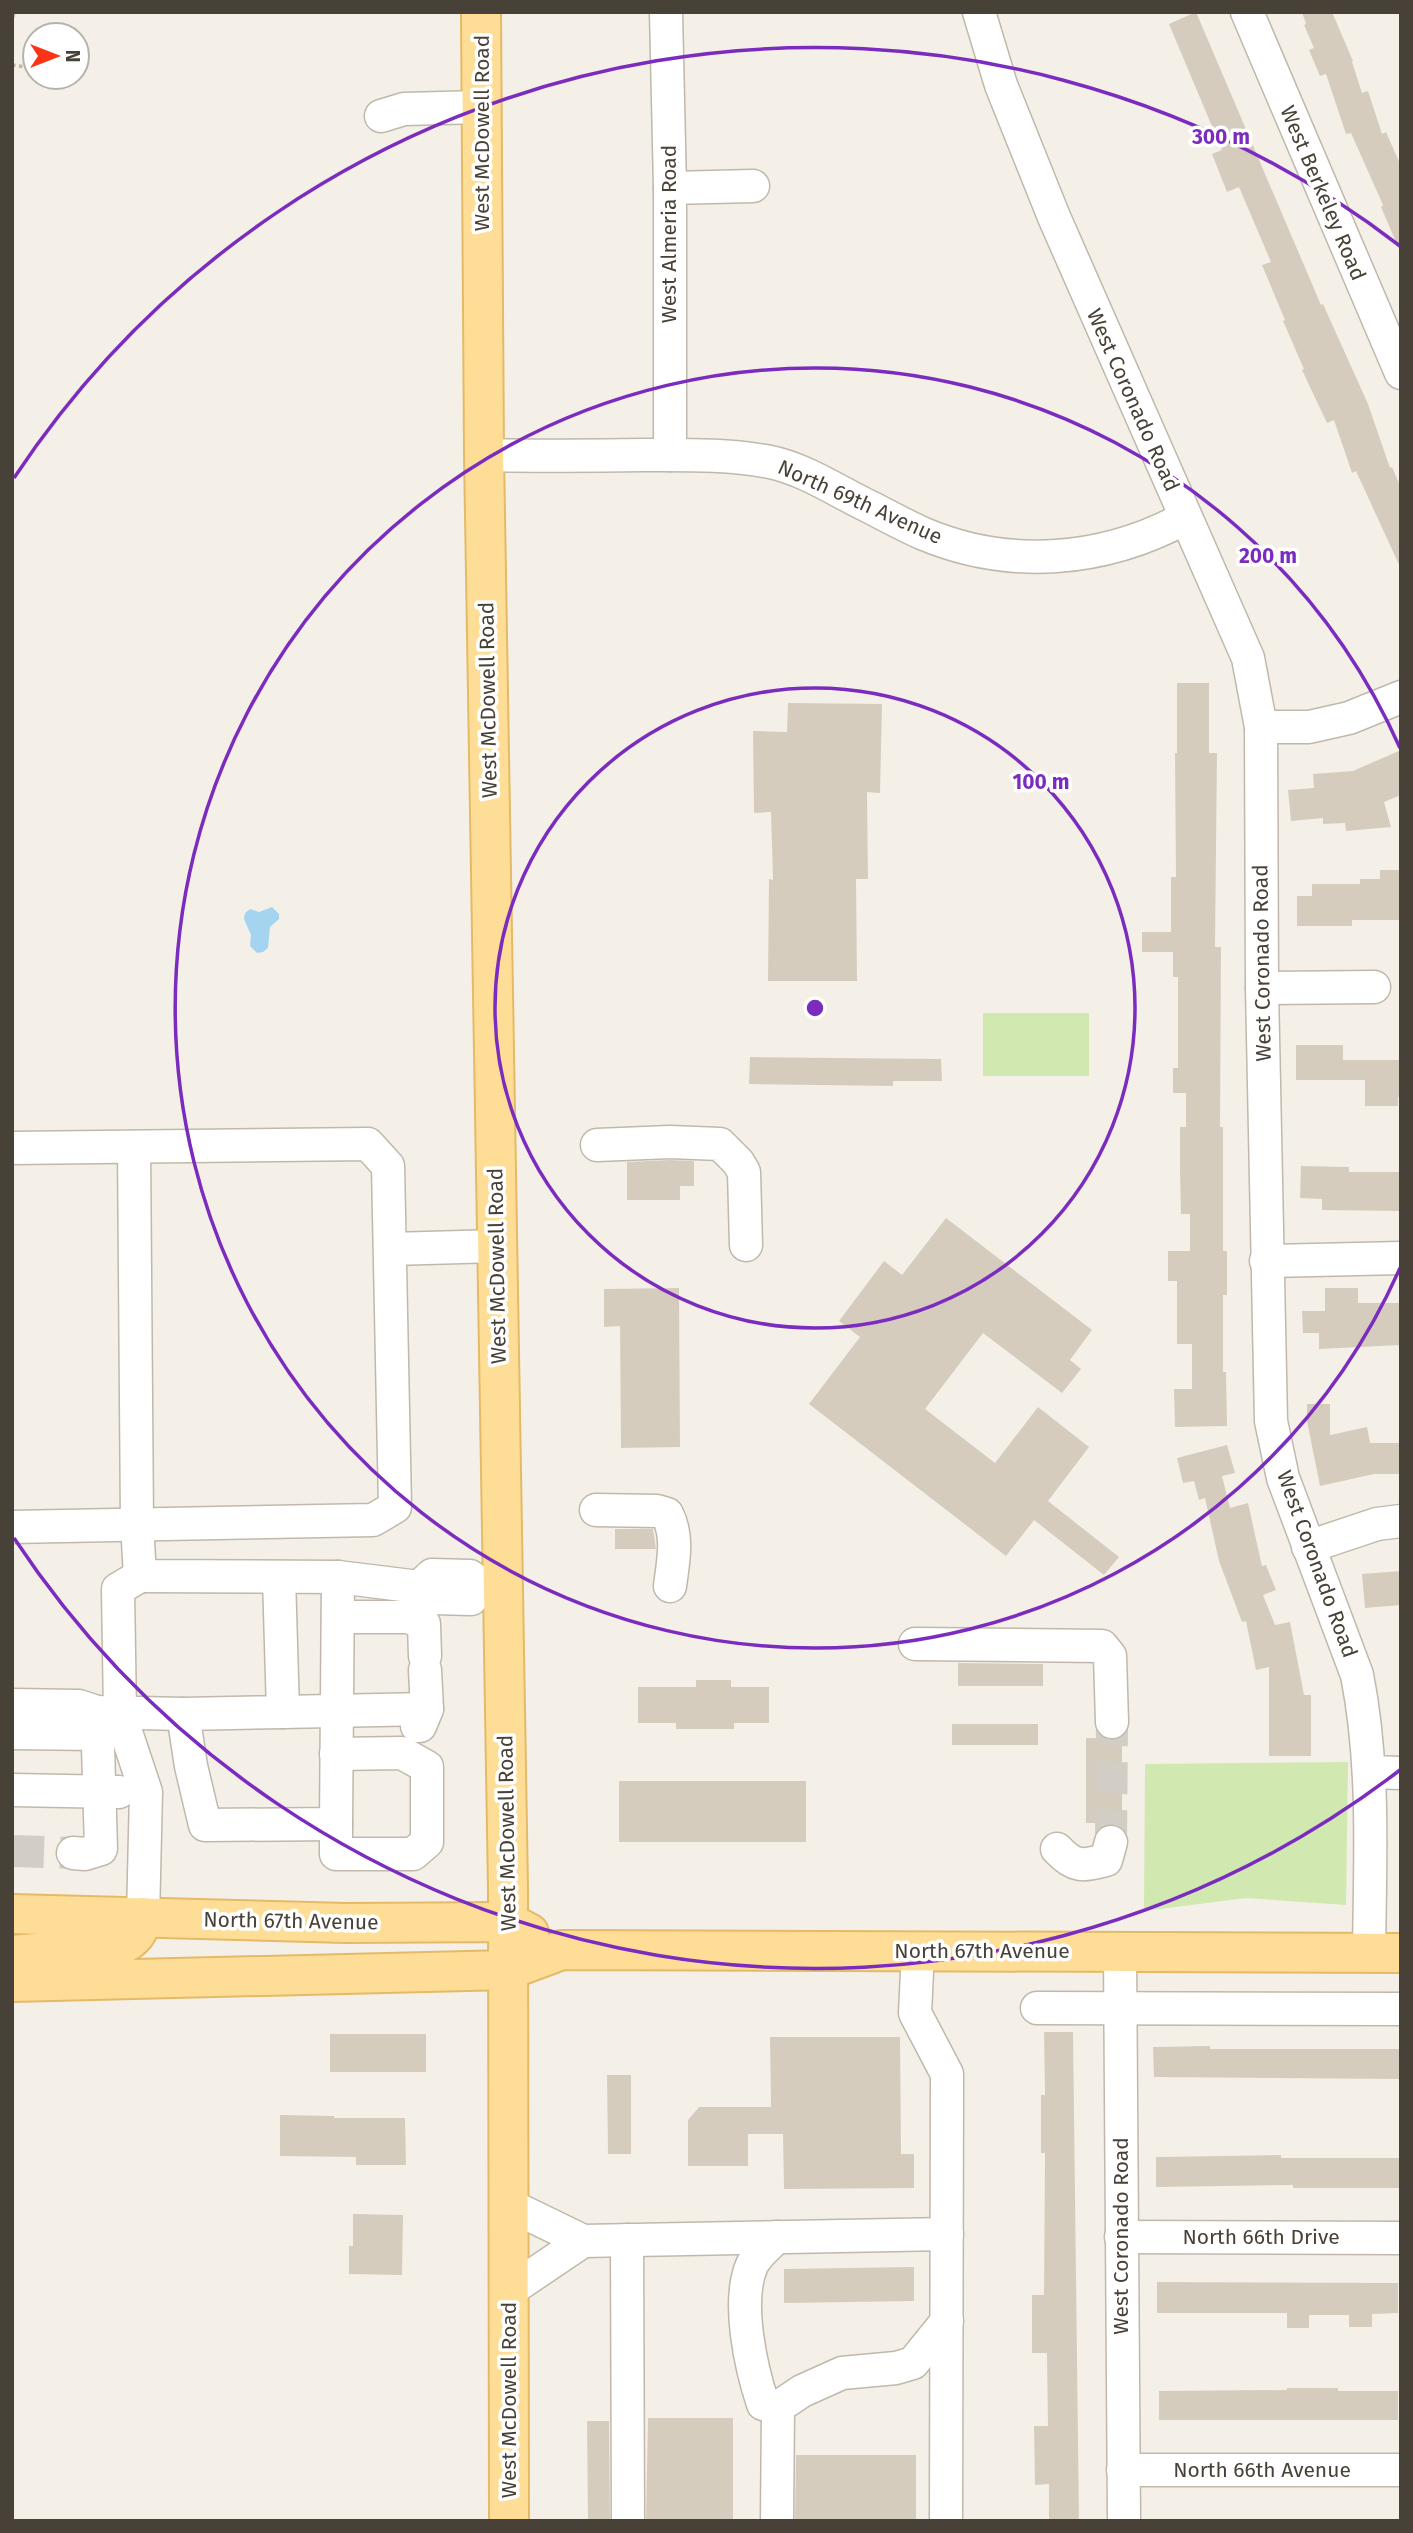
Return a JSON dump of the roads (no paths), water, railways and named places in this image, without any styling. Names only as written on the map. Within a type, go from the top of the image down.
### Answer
[{"type":"main road","name":"West McDowell Road","points":[[481,12],[484,455],[497,1246],[492,1584],[508,1922],[509,2521]]},
{"type":"main road","name":"North 67th Avenue","points":[[12,1914],[346,1923],[508,1922],[562,1950]]},
{"type":"main road","points":[[12,1955],[119,1946],[132,1940],[138,1933],[143,1917]]},
{"type":"main road","name":"North 67th Avenue","points":[[12,1982],[508,1970],[562,1950],[1385,1953]]},
{"type":"street","name":"West Almeria Road","points":[[666,12],[670,188],[670,455]]},
{"type":"street","name":"West Coronado Road","points":[[979,12],[1001,85],[1054,217],[1248,658],[1261,727],[1262,988],[1271,1421],[1283,1478],[1357,1675],[1363,1704],[1385,1953]]},
{"type":"street","name":"West Berkeley Road","points":[[1247,12],[1401,373]]},
{"type":"street","points":[[381,116],[404,109],[481,107]]},
{"type":"street","points":[[670,188],[753,186]]},
{"type":"street","name":"North 69th Avenue","points":[[484,455],[709,456],[774,463],[803,474],[925,534],[992,554],[1031,558],[1082,554],[1119,546],[1157,533],[1185,519]]},
{"type":"street","points":[[1261,727],[1308,727],[1349,718],[1401,696]]},
{"type":"street","points":[[1262,988],[1374,987]]},
{"type":"street","points":[[597,1145],[670,1142],[720,1144],[744,1172],[746,1245]]},
{"type":"street","points":[[12,1148],[368,1144],[388,1166],[395,1507],[373,1520],[12,1527]]},
{"type":"street","points":[[134,1147],[137,1524],[140,1576]]},
{"type":"street","points":[[391,1249],[497,1246]]},
{"type":"street","points":[[1266,1261],[1401,1258]]},
{"type":"street","points":[[596,1510],[657,1511],[667,1514],[673,1525],[675,1540],[670,1586]]},
{"type":"street","points":[[1308,1547],[1377,1524],[1401,1521]]},
{"type":"street","points":[[73,1853],[85,1854],[101,1849],[98,1717],[118,1588],[140,1576],[338,1577],[419,1587],[432,1576],[470,1576],[492,1584]]},
{"type":"street","points":[[279,1577],[283,1712]]},
{"type":"street","points":[[12,1718],[58,1720],[283,1712],[336,1733],[402,1753],[427,1767],[427,1842],[413,1854],[336,1854],[336,1733],[338,1577]]},
{"type":"street","points":[[336,1733],[427,1709],[424,1624],[409,1617],[338,1616]]},
{"type":"street","points":[[915,1644],[1102,1646],[1110,1656],[1112,1722]]},
{"type":"street","points":[[12,1691],[63,1692],[98,1717],[146,1793],[143,1917]]},
{"type":"street","points":[[12,1705],[98,1717]]},
{"type":"street","points":[[183,1714],[191,1766],[205,1825],[336,1824]]},
{"type":"street","points":[[12,1733],[98,1717]]},
{"type":"street","points":[[1369,1772],[1401,1773]]},
{"type":"street","points":[[12,1790],[146,1793]]},
{"type":"street","points":[[1057,1849],[1067,1860],[1082,1866],[1106,1860],[1111,1842]]},
{"type":"street","points":[[918,1951],[915,2013],[947,2074],[946,2521]]},
{"type":"street","name":"West Coronado Road","points":[[1120,1952],[1124,2521]]},
{"type":"street","points":[[1037,2008],[1401,2009]]},
{"type":"street","points":[[509,2205],[583,2241],[947,2234]]},
{"type":"street","points":[[777,2237],[752,2265],[746,2287],[747,2332],[752,2372],[763,2404],[778,2407],[802,2391],[842,2373],[896,2368],[913,2363],[947,2321]]},
{"type":"street","name":"North 66th Drive","points":[[1121,2237],[1401,2238]]},
{"type":"street","points":[[627,2240],[628,2521]]},
{"type":"street","points":[[509,2291],[583,2241]]},
{"type":"street","points":[[777,2521],[778,2407]]},
{"type":"street","name":"North 66th Avenue","points":[[1123,2470],[1401,2470]]},
{"type":"water","points":[[272,907],[279,914],[279,919],[270,927],[268,948],[257,953],[250,946],[251,935],[244,919],[245,913],[250,909],[259,912]]},
{"type":"tunnel","points":[[1111,1842],[1112,1722]]},
{"type":"tunnel","points":[[12,1851],[73,1853]]}]
